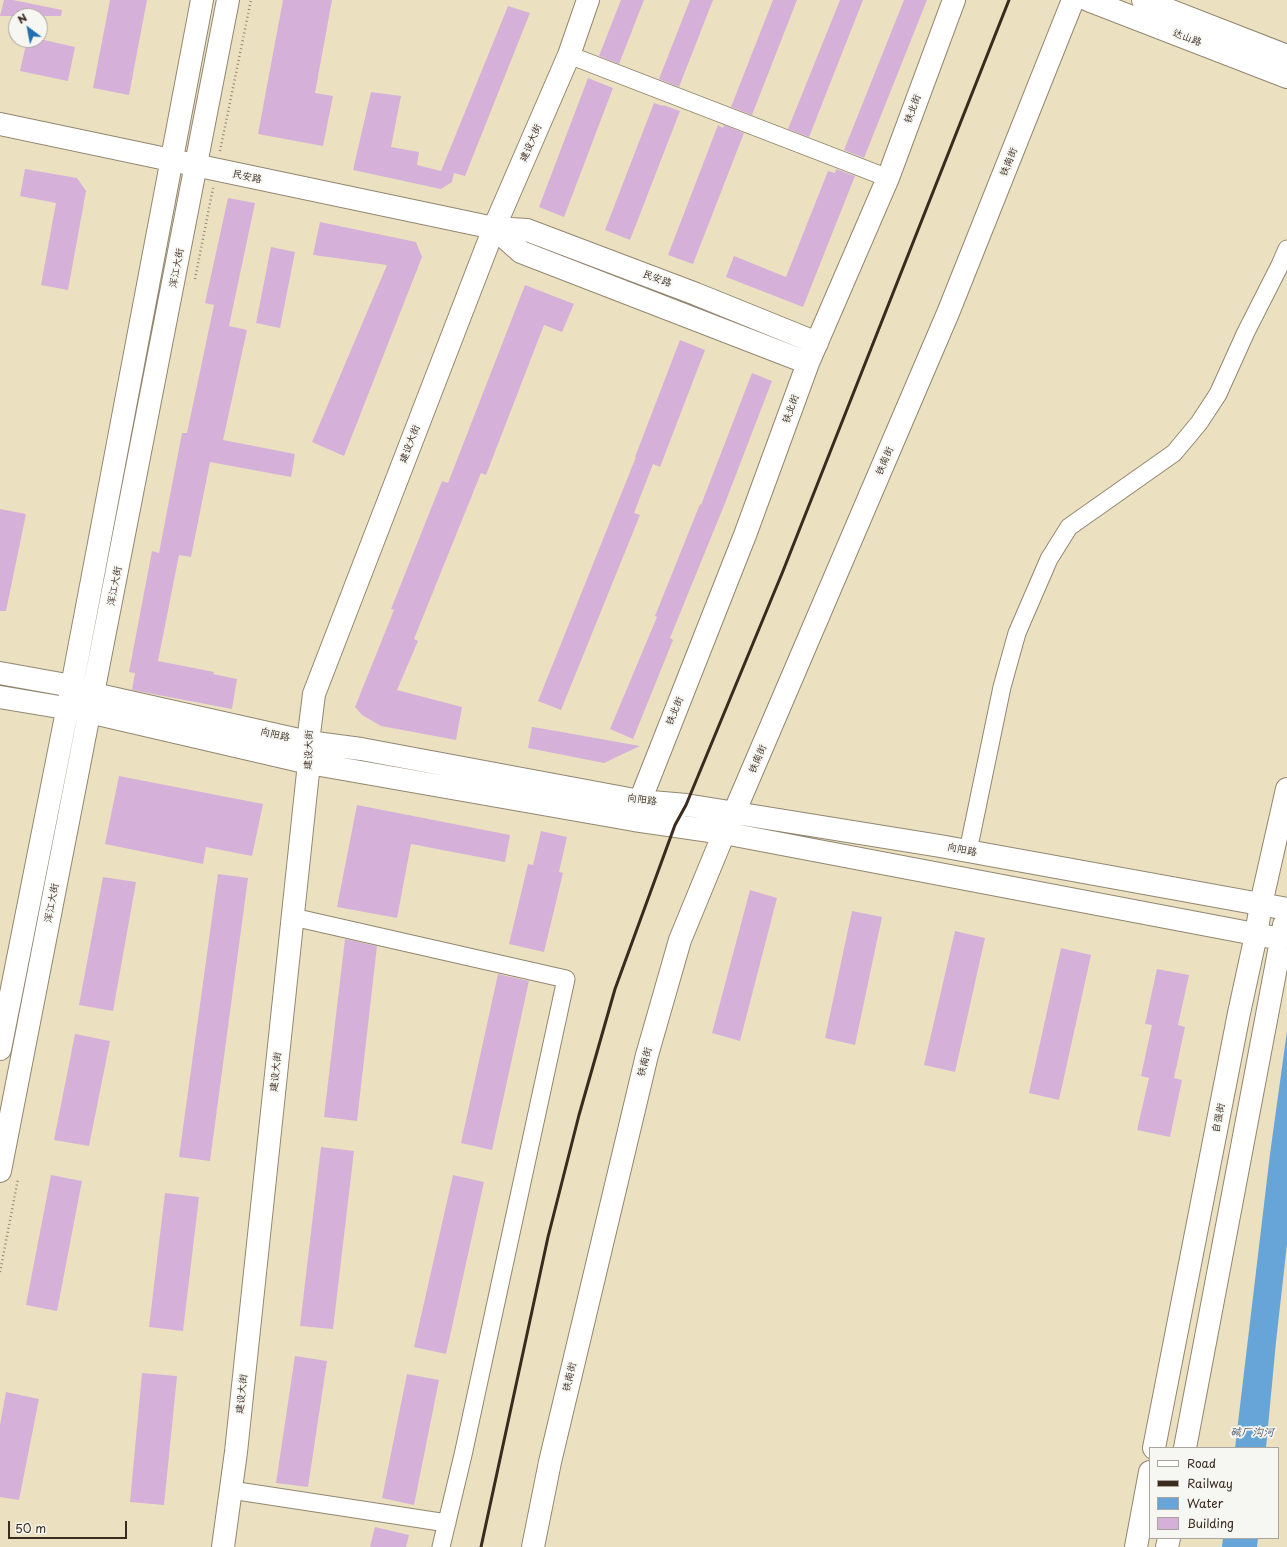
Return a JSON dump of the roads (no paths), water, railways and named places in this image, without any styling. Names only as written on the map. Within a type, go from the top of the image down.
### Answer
[{"type":"main road","points":[[0,1049],[66,709],[72,686],[202,0]]},
{"type":"main road","name":"浑江大街","points":[[0,1171],[197,166],[228,0]]},
{"type":"main road","name":"建设大街","points":[[223,1547],[231,1490],[293,917],[314,694],[494,228],[569,55],[588,0]]},
{"type":"main road","name":"铁北街","points":[[637,811],[745,535],[808,363],[888,178],[954,0]]},
{"type":"main road","name":"铁南街","points":[[534,1547],[550,1462],[647,1055],[680,940],[724,833],[734,813],[948,313],[1074,0]]},
{"type":"main road","name":"达山路","points":[[1088,0],[1287,77]]},
{"type":"main road","name":"达山路","points":[[1143,0],[1287,56]]},
{"type":"main road","name":"民安路","points":[[0,124],[494,228],[527,230],[696,294],[817,343]]},
{"type":"main road","points":[[494,228],[520,252],[808,363]]},
{"type":"main road","name":"向阳路","points":[[0,673],[72,686],[91,703]]},
{"type":"main road","name":"向阳路","points":[[0,697],[66,709],[91,703],[309,752],[361,749],[637,811],[724,833],[1256,936],[1285,921],[1261,904],[968,851],[686,805],[637,811]]},
{"type":"main road","name":"自强街","points":[[1154,1447],[1239,1013],[1256,936],[1261,904],[1287,789]]},
{"type":"main road","points":[[1185,1447],[1285,921]]},
{"type":"main road","points":[[1136,1547],[1149,1477]]},
{"type":"street","points":[[569,55],[888,178]]},
{"type":"street","points":[[968,851],[1002,687],[1017,633],[1048,559],[1069,527],[1174,453],[1199,423],[1218,394],[1246,332],[1287,249]]},
{"type":"street","points":[[293,917],[566,979],[463,1455],[441,1547]]},
{"type":"street","points":[[231,1490],[446,1523]]},
{"type":"water","name":"碱厂沟河","points":[[1287,1031],[1287,1244],[1266,1447],[1235,1447],[1270,1154]]},
{"type":"water","points":[[1223,1539],[1258,1539],[1257,1547],[1222,1547]]},
{"type":"railway","points":[[481,1547],[548,1237],[579,1115],[615,989],[675,825],[686,805],[783,571],[1009,0]]}]
